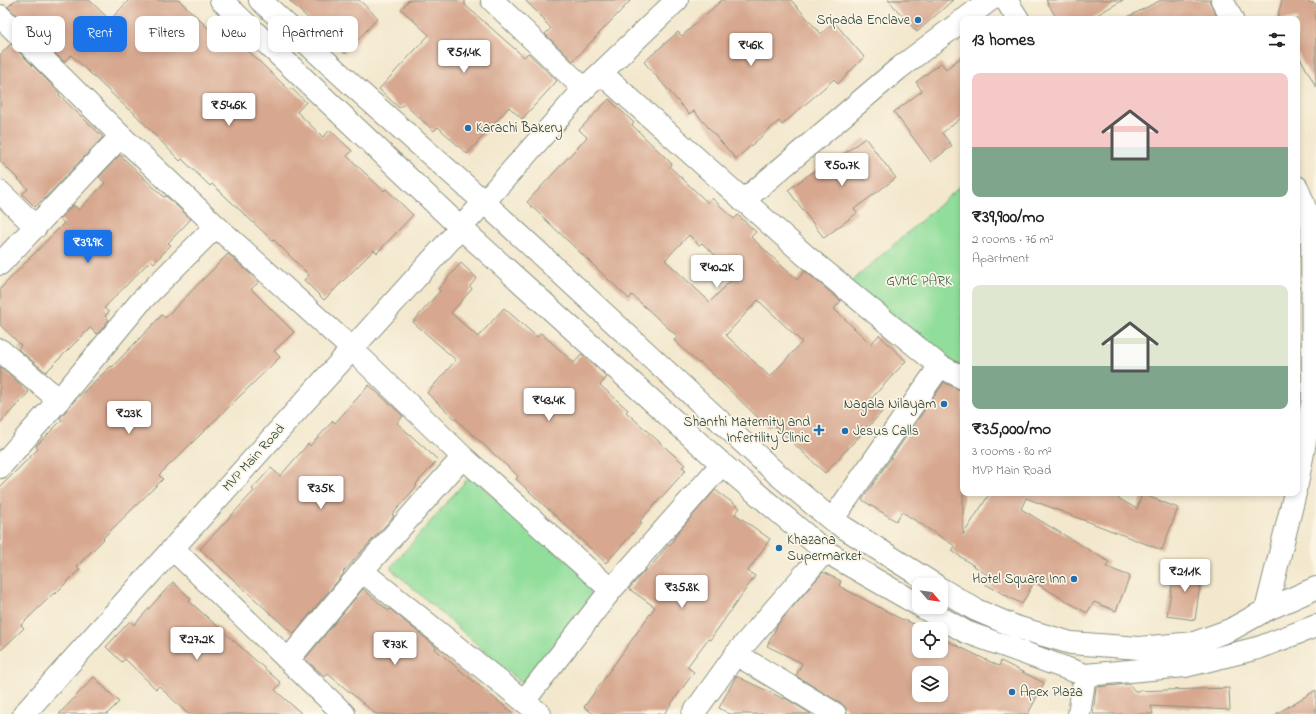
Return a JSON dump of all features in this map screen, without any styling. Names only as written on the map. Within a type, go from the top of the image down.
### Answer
[{"type":"street","points":[[221,0],[461,228],[722,464],[825,551],[912,601]]},
{"type":"street","points":[[260,0],[352,85],[484,202],[776,473],[832,520],[924,578]]},
{"type":"street","points":[[492,0],[584,89]]},
{"type":"street","name":"MVP Main Road","points":[[24,714],[584,89],[677,0]]},
{"type":"street","points":[[969,16],[990,0]]},
{"type":"street","points":[[1006,0],[1016,16]]},
{"type":"street","points":[[1222,0],[1230,16]]},
{"type":"street","points":[[0,16],[121,136],[216,226],[352,349],[463,457],[612,590]]},
{"type":"street","points":[[743,201],[898,69],[960,23]]},
{"type":"street","points":[[601,73],[806,256],[940,366],[960,376]]},
{"type":"street","points":[[0,264],[121,136]]},
{"type":"street","points":[[0,192],[36,227]]},
{"type":"street","points":[[1300,195],[1312,226],[1313,400],[1300,467]]},
{"type":"street","points":[[0,467],[59,400],[141,301],[216,226]]},
{"type":"street","points":[[0,350],[59,400]]},
{"type":"street","points":[[832,520],[940,366]]},
{"type":"street","points":[[288,660],[362,571],[463,457]]},
{"type":"street","points":[[362,571],[532,708],[612,590],[722,464]]},
{"type":"street","points":[[1266,610],[1294,496]]},
{"type":"street","points":[[172,548],[344,714]]},
{"type":"street","points":[[693,714],[736,654],[825,551]]},
{"type":"street","points":[[948,593],[976,610],[1016,627],[1071,643],[1139,648],[1194,643],[1230,630],[1266,610],[1316,588]]},
{"type":"street","points":[[934,614],[966,632],[1085,675],[1185,666],[1258,648],[1316,626]]},
{"type":"street","points":[[736,654],[835,714]]},
{"type":"street","points":[[1079,714],[1085,675]]},
{"type":"green space","name":"GVMC PARK","points":[[960,187],[960,368],[850,283]]},
{"type":"green space","points":[[470,476],[601,591],[521,683],[390,568]]},
{"type":"building","points":[[15,0],[89,0],[106,16],[73,16],[73,52],[127,52],[127,16],[114,16],[129,0],[179,0],[196,16],[135,16],[135,52],[199,52],[199,19],[207,27],[207,52],[249,52],[289,90],[291,88],[306,102],[297,112],[323,137],[330,130],[352,151],[347,156],[384,191],[386,189],[413,215],[377,253],[374,250],[324,300],[304,280],[309,275],[274,240],[273,241],[212,184],[210,186],[182,159],[180,161],[130,109],[129,110],[71,55],[64,62],[54,52],[65,52],[65,16],[17,16],[8,7]]},
{"type":"building","points":[[289,0],[359,0],[378,18],[358,40],[358,16],[306,16]]},
{"type":"building","points":[[409,0],[465,0],[465,5],[524,57],[528,53],[557,81],[522,119],[509,107],[467,154],[438,127],[434,131],[404,104],[399,108],[379,89],[429,35],[401,9]]},
{"type":"building","points":[[525,0],[631,0],[573,61],[545,34],[551,28]]},
{"type":"building","points":[[722,0],[791,0],[821,34],[834,22],[864,57],[838,84],[834,79],[782,125],[779,121],[736,159],[694,111],[689,114],[644,62],[678,32],[682,36]]},
{"type":"building","name":"Sripada Enclave","points":[[888,0],[953,0],[917,32]]},
{"type":"building","points":[[1046,0],[1123,0],[1095,16],[1055,16]]},
{"type":"building","points":[[1161,0],[1209,0],[1217,16],[1130,16]]},
{"type":"building","points":[[1282,0],[1302,0],[1316,4],[1316,87],[1300,58],[1300,16],[1278,16]]},
{"type":"building","points":[[11,44],[12,52],[19,52],[47,80],[60,94],[59,95],[103,137],[35,207],[22,194],[28,189],[0,161],[0,55]]},
{"type":"building","points":[[960,58],[960,119],[942,133],[952,146],[931,162],[894,112],[922,91],[916,82],[941,63],[946,69]]},
{"type":"building","points":[[609,99],[634,123],[632,125],[672,164],[670,167],[708,203],[712,198],[734,219],[738,215],[756,232],[751,237],[797,280],[805,271],[841,301],[834,309],[871,344],[879,335],[906,361],[870,400],[882,412],[825,473],[773,424],[769,428],[700,362],[699,364],[674,340],[678,337],[632,295],[629,299],[527,202],[587,137],[579,130]],"holes":[[[689,235],[699,245],[702,243],[730,269],[727,273],[733,278],[710,302],[665,260]],[[758,300],[802,342],[770,377],[726,335]]]},
{"type":"building","points":[[865,138],[896,178],[854,209],[857,213],[824,238],[788,190],[821,166],[824,169]]},
{"type":"building","points":[[120,155],[164,197],[166,196],[191,219],[168,243],[171,245],[154,263],[151,260],[104,308],[109,312],[105,316],[109,320],[100,331],[97,334],[90,328],[46,372],[18,349],[21,345],[0,325],[0,289],[64,223],[60,219],[73,205],[79,210],[105,183],[99,177]]},
{"type":"building","points":[[228,254],[259,282],[251,289],[294,332],[274,351],[280,357],[159,475],[163,479],[103,538],[104,539],[77,566],[80,569],[21,625],[24,628],[0,651],[0,487],[38,449],[36,446],[62,420],[60,418],[75,400],[111,366],[112,367],[162,315],[165,318]]},
{"type":"building","points":[[461,263],[477,278],[470,286],[472,289],[451,313],[478,337],[504,308],[537,337],[541,333],[574,363],[582,354],[607,377],[600,385],[628,410],[626,412],[685,465],[682,467],[686,470],[640,521],[642,523],[606,563],[516,479],[518,476],[427,393],[456,360],[413,322],[440,291],[438,289]]},
{"type":"building","points":[[1,367],[29,392],[0,423],[0,368]]},
{"type":"building","points":[[944,382],[960,390],[960,496],[963,496],[963,535],[988,496],[1114,496],[1137,509],[1141,496],[1147,496],[1178,508],[1162,550],[1026,498],[1021,509],[1109,562],[1106,567],[1130,576],[1116,611],[1094,602],[1087,613],[1034,582],[1022,604],[985,584],[989,576],[952,551],[955,546],[902,512],[896,521],[862,500]]},
{"type":"building","points":[[369,385],[403,416],[397,423],[438,460],[416,484],[417,486],[392,515],[394,516],[343,572],[344,573],[293,634],[200,549],[254,491],[252,489],[271,468],[280,476],[308,444],[310,446],[333,421],[335,423]]},
{"type":"building","points":[[715,490],[740,508],[735,514],[770,539],[748,571],[755,576],[710,640],[708,639],[687,667],[694,672],[664,714],[594,714],[584,707],[655,607],[629,589],[646,569],[648,570],[669,544],[670,545],[679,531]]},
{"type":"building","points":[[1175,566],[1202,570],[1195,620],[1167,616]]},
{"type":"building","points":[[823,572],[841,581],[839,586],[912,623],[912,658],[948,658],[948,641],[999,666],[1001,661],[1044,683],[1028,714],[847,714],[846,708],[841,703],[796,676],[802,663],[767,646],[778,624]]},
{"type":"building","points":[[173,582],[191,599],[189,601],[281,683],[275,690],[302,714],[188,714],[159,686],[156,689],[125,659],[122,662],[106,647],[130,621],[134,625]]},
{"type":"building","points":[[363,589],[389,611],[390,609],[424,637],[436,647],[435,649],[456,667],[514,714],[376,714],[328,674],[325,677],[305,659]]},
{"type":"building","points":[[736,676],[784,699],[785,698],[811,714],[730,714],[719,708]]},
{"type":"building","points":[[94,677],[119,702],[107,714],[59,714]]},
{"type":"building","points":[[1129,684],[1135,691],[1229,688],[1230,710],[1151,706],[1153,714],[1093,714],[1096,687]]},
{"type":"building","points":[[1316,690],[1316,714],[1276,714]]},
{"type":"place","name":"Sripada Enclave","points":[[918,20]]},
{"type":"place","name":"Karachi Bakery","points":[[468,128]]},
{"type":"place","name":"Nagala Nilayam","points":[[944,404]]},
{"type":"place","name":"Shanthi Maternity and Infertility Clinic","points":[[819,430]]},
{"type":"place","name":"Jesus Calls","points":[[845,431]]},
{"type":"place","name":"Khazana Supermarket","points":[[779,548]]},
{"type":"place","name":"Hotel Square Inn","points":[[1074,579]]},
{"type":"place","name":"Apex Plaza","points":[[1012,692]]}]
